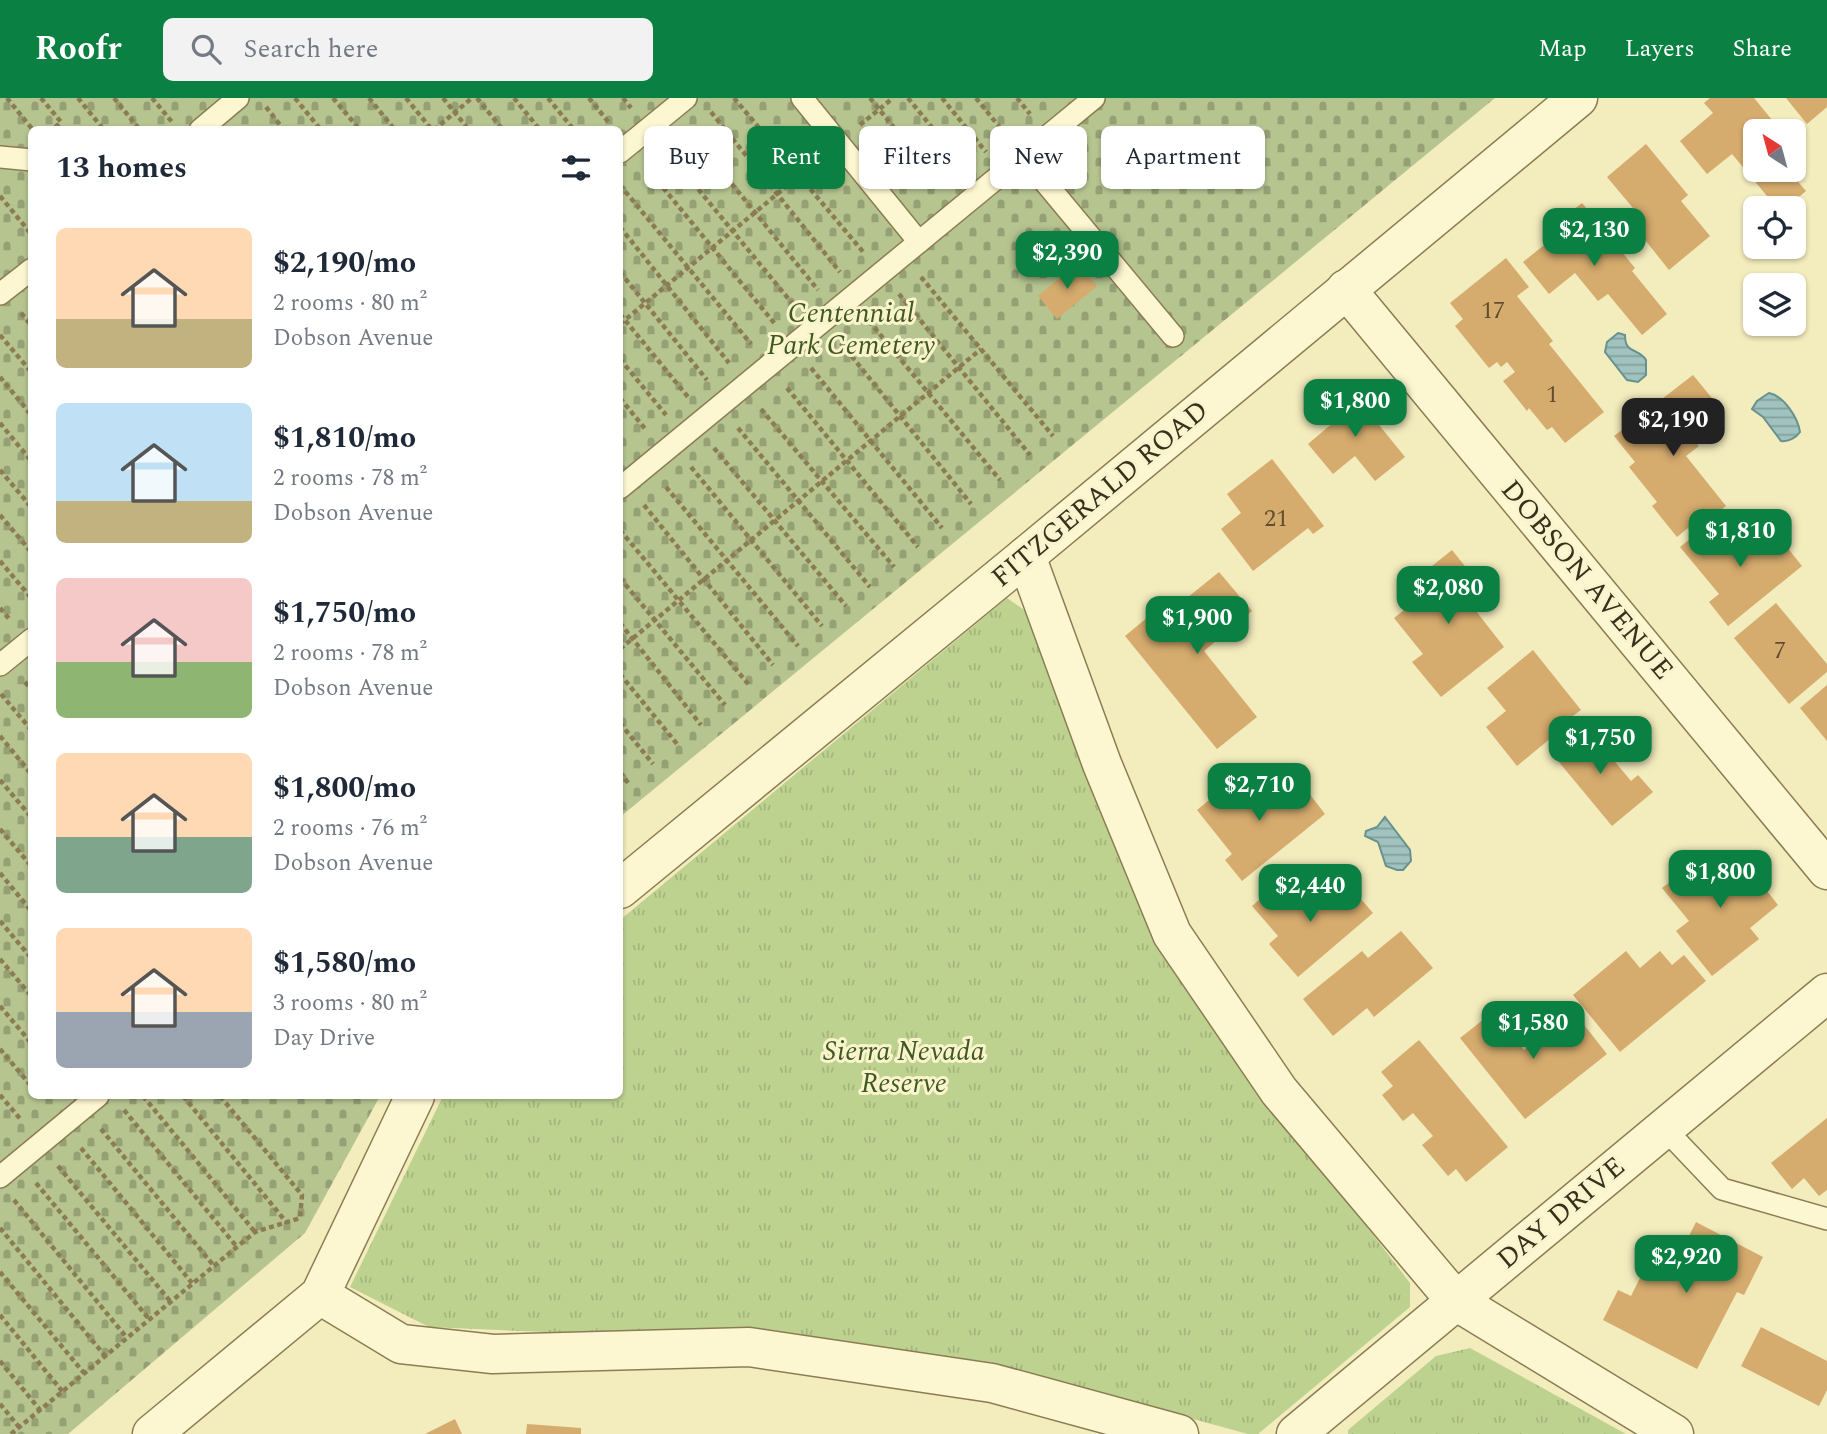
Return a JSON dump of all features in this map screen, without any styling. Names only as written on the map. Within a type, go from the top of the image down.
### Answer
[{"type":"street","name":"FITZGERALD ROAD","points":[[623,887],[1578,98]]},
{"type":"street","name":"DOBSON AVENUE","points":[[1346,289],[1827,870]]},
{"type":"street","points":[[1026,556],[1102,764],[1172,934],[1279,1091],[1456,1301],[1674,1434]]},
{"type":"street","name":"DAY DRIVE","points":[[1296,1434],[1827,993]]},
{"type":"street","points":[[152,1434],[320,1294],[414,1099]]},
{"type":"street","points":[[320,1294],[401,1344],[493,1354],[748,1348],[992,1383],[1180,1434]]},
{"type":"lane","points":[[209,126],[238,98]]},
{"type":"lane","points":[[802,98],[825,126]]},
{"type":"lane","points":[[1061,126],[1094,98]]},
{"type":"lane","points":[[652,126],[678,104]]},
{"type":"lane","points":[[623,141],[644,131]]},
{"type":"lane","points":[[845,152],[911,249]]},
{"type":"lane","points":[[0,157],[28,160]]},
{"type":"lane","points":[[623,485],[990,184]]},
{"type":"lane","points":[[1051,189],[1173,336]]},
{"type":"lane","points":[[0,294],[28,271]]},
{"type":"lane","points":[[0,665],[28,642]]},
{"type":"lane","points":[[4,1185],[19,1161],[91,1102]]},
{"type":"lane","points":[[1664,1128],[1722,1189],[1827,1219]]},
{"type":"path","points":[[7,98],[30,126]]},
{"type":"path","points":[[41,98],[61,122],[56,126]]},
{"type":"path","points":[[78,98],[101,126]]},
{"type":"path","points":[[114,98],[137,126]]},
{"type":"path","points":[[152,98],[175,126]]},
{"type":"path","points":[[259,98],[281,126]]},
{"type":"path","points":[[295,98],[318,126]]},
{"type":"path","points":[[333,98],[357,126]]},
{"type":"path","points":[[369,98],[392,126]]},
{"type":"path","points":[[406,98],[430,126]]},
{"type":"path","points":[[443,98],[466,126]]},
{"type":"path","points":[[438,126],[475,98],[500,126]]},
{"type":"path","points":[[514,98],[537,126]]},
{"type":"path","points":[[548,98],[571,126]]},
{"type":"path","points":[[589,98],[609,126]]},
{"type":"path","points":[[623,98],[646,126]]},
{"type":"path","points":[[734,98],[757,126]]},
{"type":"path","points":[[870,98],[960,209]]},
{"type":"path","points":[[845,138],[893,98]]},
{"type":"path","points":[[908,98],[983,190]]},
{"type":"path","points":[[942,98],[990,157]]},
{"type":"path","points":[[976,98],[999,126]]},
{"type":"path","points":[[678,104],[755,212],[836,310]]},
{"type":"path","points":[[708,109],[777,194],[836,310],[901,416],[971,504]]},
{"type":"path","points":[[623,144],[712,248],[942,528]]},
{"type":"path","points":[[698,189],[733,231],[836,310],[928,393],[1000,480]]},
{"type":"path","points":[[625,320],[783,189]]},
{"type":"path","points":[[810,189],[1030,455]]},
{"type":"path","points":[[623,190],[918,547]]},
{"type":"path","points":[[0,196],[28,230]]},
{"type":"path","points":[[623,231],[744,385],[894,567]]},
{"type":"path","points":[[911,249],[981,349],[1054,436]]},
{"type":"path","points":[[623,276],[645,303],[689,431],[727,560],[798,646]]},
{"type":"path","points":[[623,318],[751,540],[822,626]]},
{"type":"path","points":[[0,335],[28,368]]},
{"type":"path","points":[[623,646],[981,349]]},
{"type":"path","points":[[623,362],[774,520],[846,606]]},
{"type":"path","points":[[0,377],[28,411]]},
{"type":"path","points":[[623,399],[689,431],[798,501],[870,587]]},
{"type":"path","points":[[0,423],[28,458]]},
{"type":"path","points":[[0,470],[28,503]]},
{"type":"path","points":[[623,485],[773,665]]},
{"type":"path","points":[[0,514],[28,548]]},
{"type":"path","points":[[623,534],[749,685]]},
{"type":"path","points":[[0,561],[28,594]]},
{"type":"path","points":[[623,582],[725,705]]},
{"type":"path","points":[[623,628],[701,724]]},
{"type":"path","points":[[623,678],[677,744]]},
{"type":"path","points":[[0,693],[28,726]]},
{"type":"path","points":[[623,727],[653,764]]},
{"type":"path","points":[[0,736],[28,770]]},
{"type":"path","points":[[623,776],[629,784]]},
{"type":"path","points":[[0,780],[28,813]]},
{"type":"path","points":[[0,829],[28,862]]},
{"type":"path","points":[[0,873],[28,907]]},
{"type":"path","points":[[0,921],[28,954]]},
{"type":"path","points":[[0,959],[28,993]]},
{"type":"path","points":[[0,1006],[28,1039]]},
{"type":"path","points":[[0,1049],[28,1082]]},
{"type":"path","points":[[0,1095],[170,1301]]},
{"type":"path","points":[[145,1099],[255,1232]]},
{"type":"path","points":[[185,1099],[287,1223]]},
{"type":"path","points":[[11,1434],[255,1232],[299,1218],[302,1195],[222,1099]]},
{"type":"path","points":[[91,1102],[214,1266]]},
{"type":"path","points":[[121,1106],[237,1247]]},
{"type":"path","points":[[62,1125],[192,1283]]},
{"type":"path","points":[[19,1161],[149,1319]]},
{"type":"path","points":[[4,1185],[127,1338]]},
{"type":"path","points":[[0,1228],[105,1356]]},
{"type":"path","points":[[0,1272],[84,1373]]},
{"type":"path","points":[[0,1315],[62,1391]]},
{"type":"path","points":[[0,1362],[40,1410]]},
{"type":"path","points":[[0,1404],[19,1427]]},
{"type":"green space","name":"Centennial Park Cemetery","points":[[0,98],[1495,98],[623,815],[623,126],[28,126],[28,1099],[378,1099],[305,1233],[68,1434],[0,1434]]},
{"type":"green space","name":"Sierra Nevada Reserve","points":[[1007,598],[1037,619],[1226,1042],[1410,1283],[1410,1307],[1258,1434],[1248,1434],[984,1362],[746,1335],[429,1327],[350,1287],[442,1099],[623,1099],[623,918]]},
{"type":"green space","points":[[1470,1348],[1626,1434],[1348,1434],[1348,1430],[1436,1356]]},
{"type":"water","points":[[1618,333],[1625,335],[1627,346],[1646,360],[1646,375],[1638,382],[1627,380],[1605,352],[1607,342]]},
{"type":"water","points":[[1769,393],[1785,403],[1796,420],[1800,432],[1792,439],[1781,441],[1763,417],[1752,409],[1757,401]]},
{"type":"water","points":[[1385,817],[1410,850],[1411,861],[1403,870],[1386,866],[1378,842],[1365,836],[1366,831],[1377,827]]},
{"type":"building","points":[[1710,98],[1754,98],[1771,119],[1743,119],[1743,167],[1732,154],[1707,174],[1680,141],[1713,113],[1704,103]]},
{"type":"building","points":[[1786,98],[1827,98],[1827,107],[1807,124],[1806,119],[1803,119]]},
{"type":"building","points":[[1646,144],[1688,195],[1681,201],[1710,236],[1669,270],[1630,221],[1638,214],[1607,177]]},
{"type":"building","points":[[1755,182],[1798,182],[1806,191],[1800,196],[1767,196]]},
{"type":"building","points":[[1582,203],[1635,268],[1632,271],[1667,314],[1642,335],[1608,294],[1598,301],[1575,273],[1549,294],[1523,262],[1559,233],[1553,226]]},
{"type":"building","points":[[1506,258],[1529,287],[1517,296],[1553,341],[1549,344],[1604,412],[1565,443],[1552,427],[1547,430],[1529,408],[1527,411],[1503,381],[1515,372],[1507,362],[1501,367],[1497,362],[1489,368],[1455,326],[1463,319],[1450,303]]},
{"type":"building","points":[[1078,263],[1097,286],[1057,319],[1038,296]]},
{"type":"building","points":[[1693,375],[1716,403],[1684,428],[1699,446],[1686,456],[1726,506],[1691,533],[1688,528],[1677,537],[1652,506],[1657,502],[1629,467],[1635,462],[1614,436]]},
{"type":"building","points":[[1349,388],[1405,457],[1375,481],[1355,456],[1333,474],[1308,444],[1334,422],[1324,409]]},
{"type":"building","points":[[1272,459],[1324,526],[1313,534],[1308,528],[1253,571],[1221,529],[1241,513],[1227,494]]},
{"type":"building","points":[[1707,525],[1720,540],[1734,528],[1752,549],[1774,531],[1802,566],[1728,626],[1709,602],[1719,594],[1680,547]]},
{"type":"building","points":[[1452,550],[1484,590],[1469,602],[1504,647],[1441,697],[1412,662],[1423,654],[1394,618],[1428,591],[1417,578]]},
{"type":"building","points":[[1219,572],[1252,611],[1204,651],[1257,717],[1217,749],[1125,636],[1171,598],[1177,606]]},
{"type":"building","points":[[1776,603],[1827,664],[1827,672],[1789,704],[1734,638]]},
{"type":"building","points":[[1533,650],[1581,710],[1517,766],[1486,727],[1506,711],[1487,688]]},
{"type":"building","points":[[1827,685],[1827,741],[1800,708]]},
{"type":"building","points":[[1573,730],[1582,740],[1591,733],[1631,781],[1638,775],[1653,792],[1612,826],[1549,750]]},
{"type":"building","points":[[1287,777],[1303,797],[1308,792],[1325,814],[1242,881],[1225,860],[1232,854],[1197,810],[1225,787],[1234,799],[1252,785],[1262,797]]},
{"type":"building","points":[[1735,850],[1778,905],[1750,928],[1759,939],[1712,976],[1676,931],[1689,921],[1662,888],[1692,865],[1702,877]]},
{"type":"building","points":[[1280,882],[1309,915],[1347,883],[1373,913],[1298,977],[1269,944],[1278,936],[1252,906]]},
{"type":"building","points":[[1401,931],[1433,968],[1374,1017],[1367,1008],[1333,1036],[1303,999],[1362,951],[1368,958]]},
{"type":"building","points":[[1626,951],[1640,968],[1660,951],[1672,965],[1684,955],[1706,981],[1620,1052],[1573,995]]},
{"type":"building","points":[[1493,1012],[1524,1050],[1557,1023],[1565,1033],[1581,1021],[1607,1054],[1525,1119],[1460,1038]]},
{"type":"building","points":[[1419,1040],[1508,1147],[1466,1182],[1456,1169],[1448,1176],[1422,1145],[1433,1136],[1413,1113],[1403,1121],[1382,1095],[1393,1086],[1381,1072]]},
{"type":"building","points":[[1827,1118],[1827,1190],[1819,1196],[1804,1178],[1792,1189],[1771,1163]]},
{"type":"building","points":[[1696,1222],[1763,1257],[1744,1295],[1737,1292],[1697,1369],[1603,1320],[1618,1290],[1631,1296],[1644,1270],[1651,1273],[1663,1250],[1671,1254],[1679,1239],[1686,1242]]},
{"type":"building","points":[[1761,1327],[1827,1361],[1827,1390],[1819,1406],[1741,1366]]},
{"type":"building","points":[[455,1419],[462,1434],[425,1434]]},
{"type":"building","points":[[527,1424],[581,1428],[581,1434],[526,1434]]}]
